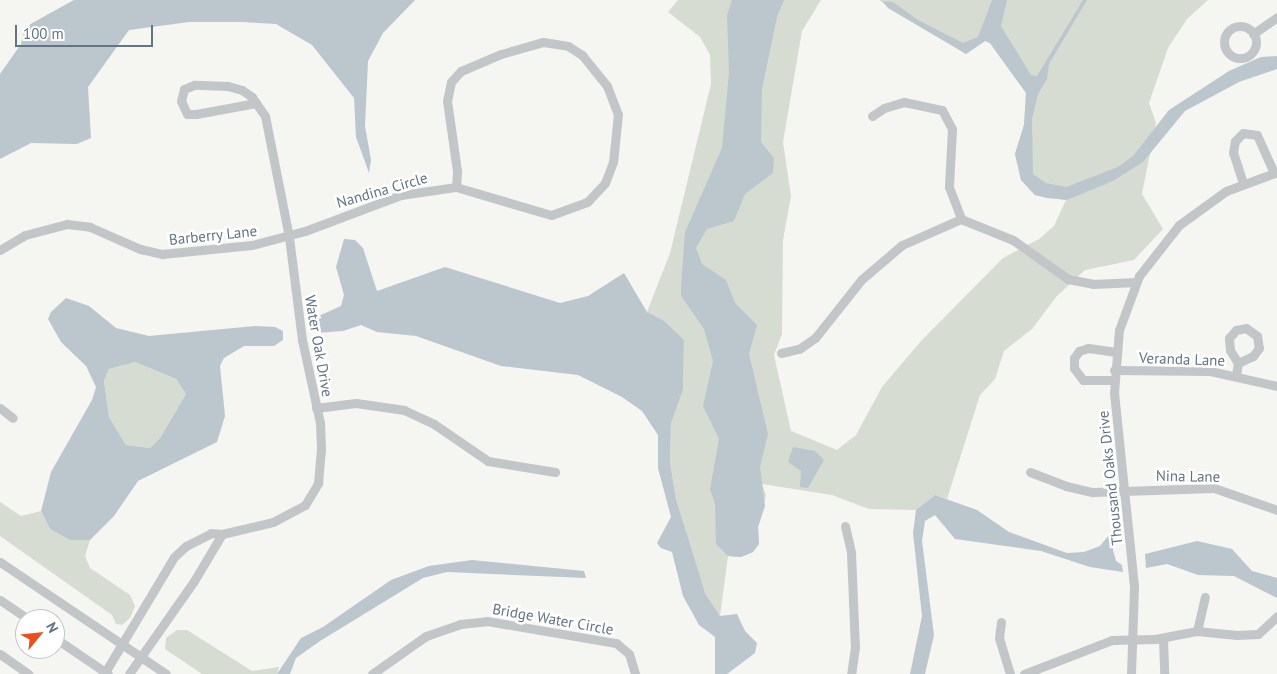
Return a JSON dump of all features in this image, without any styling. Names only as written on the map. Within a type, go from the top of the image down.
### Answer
[{"type":"street","points":[[1253,34],[1277,17]]},
{"type":"street","name":"Nandina Circle","points":[[289,237],[392,198],[430,189],[456,187],[552,215],[574,209],[599,192],[613,162],[618,114],[607,86],[582,55],[568,46],[543,42],[501,54],[455,76],[447,97],[457,171],[456,187]]},
{"type":"street","name":"Water Oak Drive","points":[[106,673],[174,557],[186,546],[211,533],[222,534],[285,518],[312,496],[318,483],[321,450],[316,408],[302,340],[289,237],[271,139],[264,116],[256,103],[242,90],[228,86],[194,85],[184,89],[182,94],[183,107],[187,114],[256,103]]},
{"type":"street","points":[[872,116],[884,108],[904,102],[934,106],[947,115],[952,129],[949,187],[961,219]]},
{"type":"street","points":[[1243,183],[1233,153],[1235,140],[1243,133],[1257,135],[1276,173]]},
{"type":"street","name":"Thousand Oaks Drive","points":[[1132,674],[1134,586],[1114,380],[1115,352],[1136,282],[1154,253],[1179,225],[1209,201],[1243,183],[1276,173]]},
{"type":"street","points":[[781,353],[799,349],[815,338],[862,278],[902,245],[961,219],[1013,240],[1068,279],[1093,284],[1136,282]]},
{"type":"street","name":"Barberry Lane","points":[[0,250],[32,232],[67,224],[90,226],[140,249],[162,254],[252,245],[289,237]]},
{"type":"street","points":[[1114,380],[1083,380],[1074,368],[1074,358],[1079,351],[1088,348],[1115,352]]},
{"type":"street","points":[[1236,375],[1238,363]]},
{"type":"street","name":"Veranda Lane","points":[[1114,370],[1187,370],[1236,375],[1277,386]]},
{"type":"street","points":[[316,408],[356,403],[404,410],[434,424],[488,461],[555,472]]},
{"type":"street","points":[[0,408],[13,418]]},
{"type":"street","name":"Nina Lane","points":[[1030,472],[1078,490],[1125,492],[1214,488],[1277,510]]},
{"type":"street","points":[[845,526],[851,553],[854,619],[851,674]]},
{"type":"street","points":[[129,674],[194,581],[222,534]]},
{"type":"street","points":[[0,562],[166,674]]},
{"type":"street","points":[[1196,631],[1205,597]]},
{"type":"street","points":[[0,600],[15,610]]},
{"type":"street","points":[[1024,674],[1101,642],[1163,638],[1196,631],[1237,636],[1258,634],[1276,616]]},
{"type":"street","name":"Bridge Water Circle","points":[[372,674],[426,636],[460,624],[487,621],[616,643],[629,654],[635,674]]},
{"type":"street","points":[[1001,622],[998,638],[1010,674]]},
{"type":"street","points":[[1163,638],[1164,674]]},
{"type":"street","points":[[65,645],[106,673]]},
{"type":"street","points":[[0,654],[29,674]]},
{"type":"shaded area","points":[[74,0],[415,0],[383,33],[368,61],[365,126],[371,160],[369,173],[356,137],[354,98],[312,45],[276,24],[241,22],[189,22],[129,30],[88,87],[91,138],[77,144],[31,143],[0,159],[0,74],[21,44],[25,27]]},
{"type":"shaded area","points":[[678,0],[821,0],[802,31],[783,142],[791,196],[783,240],[782,334],[774,355],[791,431],[837,450],[856,435],[882,387],[921,341],[1003,258],[1039,239],[1054,226],[1066,200],[1035,195],[1021,180],[1015,154],[1024,125],[1026,93],[990,43],[985,41],[966,54],[879,0],[1208,0],[1187,19],[1168,48],[1149,103],[1156,123],[1142,194],[1163,229],[1134,260],[1085,270],[1056,297],[1032,329],[1004,351],[995,379],[980,395],[947,499],[935,495],[916,510],[869,509],[832,495],[762,484],[766,495],[758,527],[759,544],[753,552],[741,557],[728,556],[720,616],[705,593],[698,575],[676,499],[670,462],[671,422],[683,390],[684,340],[647,312],[670,253],[711,84],[710,55],[700,37],[668,12]]},
{"type":"shaded area","points":[[732,0],[784,0],[777,17],[762,89],[761,142],[774,158],[773,173],[745,194],[734,221],[707,229],[696,248],[702,264],[726,280],[735,303],[757,325],[749,354],[768,434],[760,467],[765,506],[758,527],[759,544],[753,552],[741,557],[728,556],[716,544],[715,504],[710,489],[719,439],[703,406],[713,361],[704,329],[681,296],[685,232],[722,148],[729,73],[727,15]]},
{"type":"shaded area","points":[[992,0],[1007,0],[1001,26],[1031,75],[1037,76],[1083,0],[1087,0],[1049,64],[1047,79],[1038,94],[1032,119],[1033,174],[1046,183],[1066,187],[1118,167],[1133,156],[1169,110],[1229,71],[1261,57],[1277,56],[1277,69],[1239,82],[1185,111],[1143,162],[1113,181],[1067,200],[1047,198],[1035,195],[1021,180],[1015,154],[1024,125],[1026,93],[990,43],[985,41],[966,54],[888,8],[882,1],[893,2],[918,20],[963,43],[978,37]]},
{"type":"shaded area","points":[[344,239],[355,240],[363,248],[377,291],[445,267],[560,303],[588,296],[624,273],[647,312],[664,321],[684,340],[683,390],[671,423],[670,462],[676,499],[705,593],[720,616],[737,614],[745,631],[757,643],[755,653],[727,674],[715,674],[715,637],[699,625],[683,596],[672,552],[661,548],[657,543],[671,517],[658,468],[658,435],[642,411],[622,397],[578,375],[501,366],[416,336],[377,332],[361,325],[343,331],[316,333],[314,318],[341,306],[344,295],[336,267]]},
{"type":"shaded area","points":[[66,298],[89,306],[116,328],[149,336],[255,326],[275,327],[283,331],[283,340],[274,346],[244,346],[224,358],[220,366],[225,416],[217,442],[138,481],[114,516],[90,540],[70,540],[50,529],[41,511],[51,472],[92,400],[96,387],[86,366],[61,342],[48,319],[51,312]],"holes":[[[135,362],[176,379],[186,394],[160,438],[150,448],[126,445],[109,417],[104,381],[109,369]]]},
{"type":"shaded area","points":[[135,362],[176,379],[186,394],[160,438],[150,448],[126,445],[109,417],[104,381],[109,369]]},
{"type":"shaded area","points":[[793,447],[815,451],[824,460],[808,488],[800,487],[801,471],[788,462]]},
{"type":"shaded area","points":[[935,495],[977,510],[1009,532],[1067,553],[1084,552],[1100,546],[1109,535],[1116,561],[1122,565],[1123,572],[1090,567],[1041,551],[955,539],[935,515],[925,521],[922,541],[934,635],[925,674],[910,674],[922,616],[913,533],[916,510]]},
{"type":"shaded area","points":[[0,502],[21,516],[41,511],[50,529],[70,540],[90,540],[85,556],[90,568],[130,595],[135,606],[130,618],[122,625],[116,624],[112,615],[0,536]]},
{"type":"shaded area","points":[[1197,541],[1232,549],[1252,571],[1277,578],[1277,598],[1234,576],[1198,575],[1167,564],[1146,568],[1145,554]]},
{"type":"shaded area","points":[[472,560],[584,571],[586,578],[447,572],[423,578],[320,641],[296,658],[290,674],[277,674],[301,638],[323,627],[391,580],[429,566]]},
{"type":"shaded area","points":[[177,630],[187,630],[252,671],[279,667],[277,674],[202,674],[165,649],[166,638]]}]
